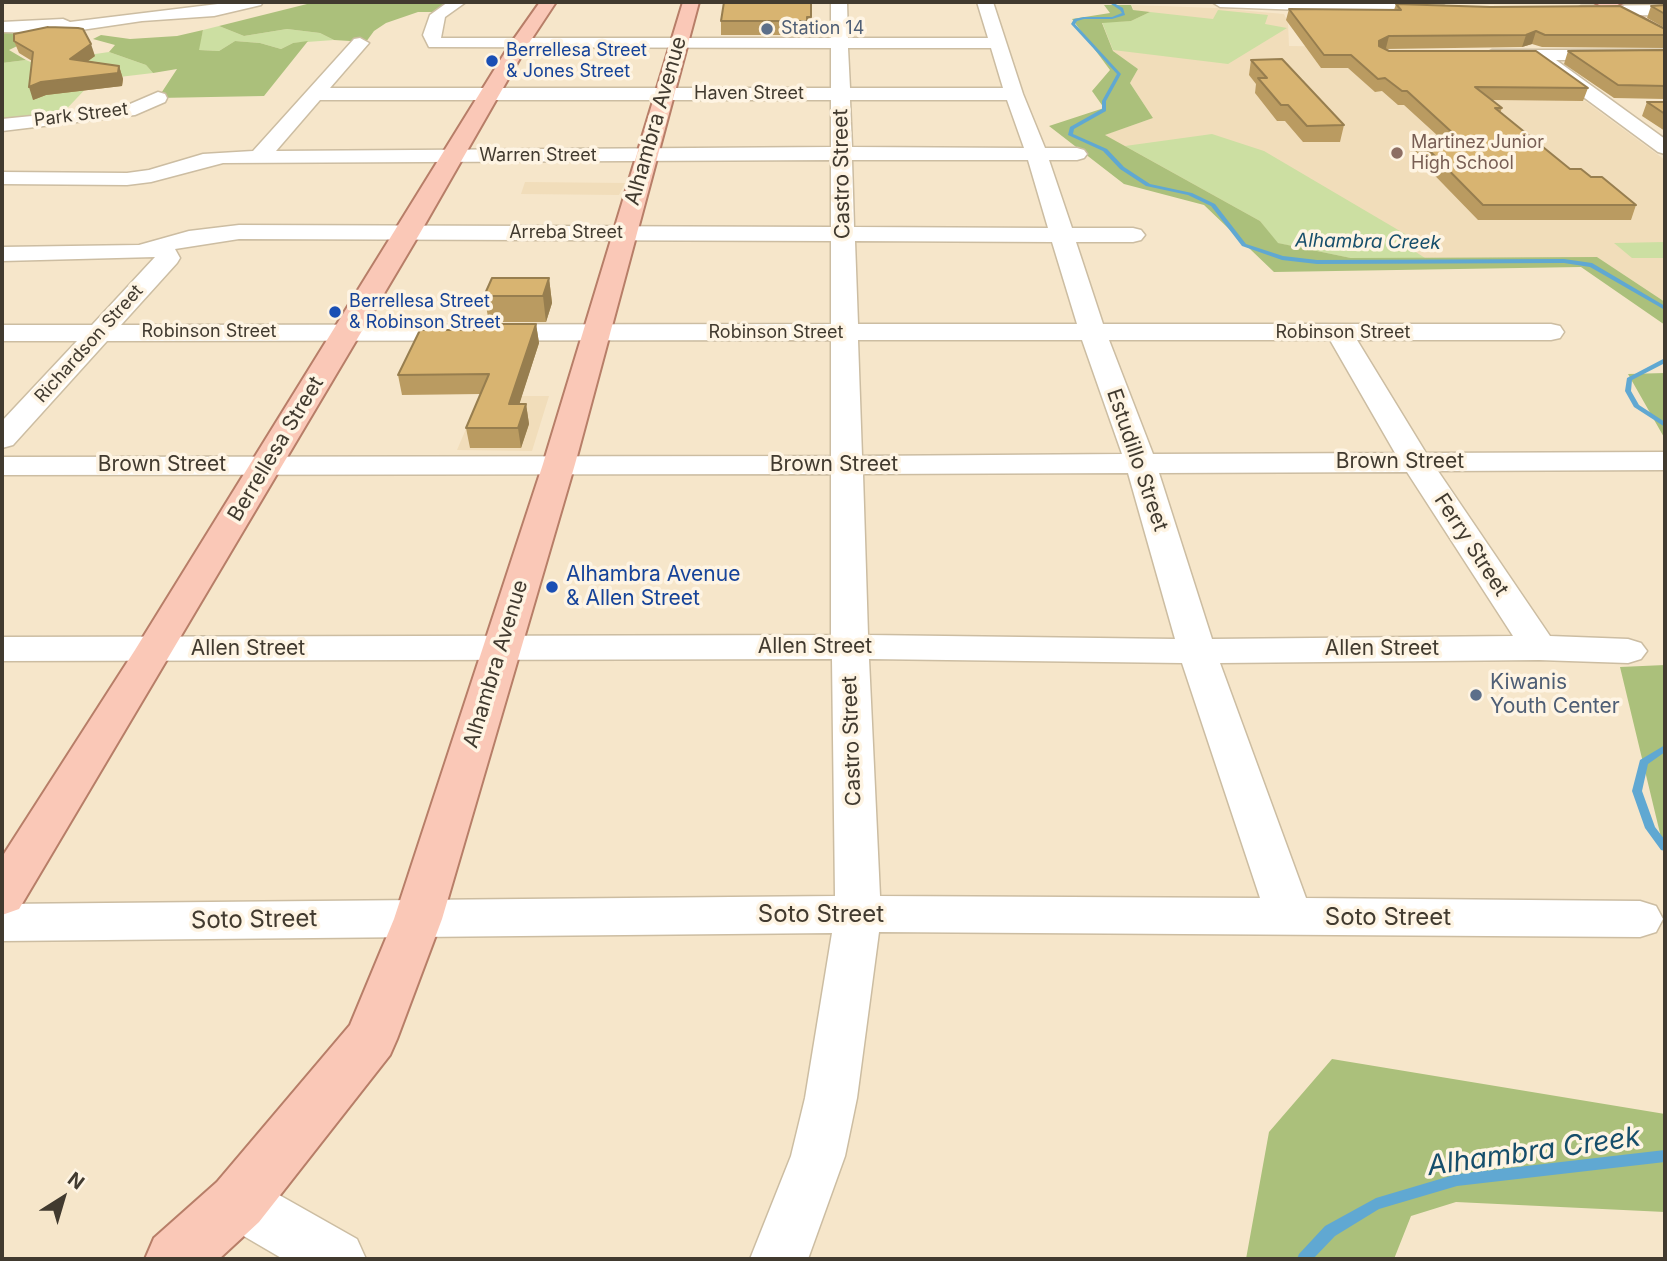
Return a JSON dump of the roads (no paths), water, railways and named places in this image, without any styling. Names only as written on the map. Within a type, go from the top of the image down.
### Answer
[{"type":"main road","name":"Berrellesa Street","points":[[2,895],[155,650],[452,156],[548,2]]},
{"type":"main road","name":"Alhambra Avenue","points":[[175,1259],[238,1202],[371,1039],[418,919],[559,464],[691,2]]},
{"type":"main road","points":[[1610,6],[1665,38]]},
{"type":"street","points":[[41,27],[82,20],[141,2]]},
{"type":"street","points":[[2,27],[61,28],[142,16],[214,11],[255,2]]},
{"type":"street","points":[[458,2],[438,15],[431,35],[435,43],[997,43]]},
{"type":"street","name":"Castro Street","points":[[779,1259],[818,1156],[831,1098],[858,914],[846,466],[839,2]]},
{"type":"street","name":"Estudillo Street","points":[[985,2],[1063,234],[1093,334],[1141,464],[1197,651],[1290,918]]},
{"type":"street","points":[[1220,2],[1462,10]]},
{"type":"street","points":[[1562,11],[1610,6],[1665,10]]},
{"type":"street","points":[[1510,35],[1665,148]]},
{"type":"street","points":[[259,156],[360,43]]},
{"type":"street","points":[[1472,55],[1665,55]]},
{"type":"street","name":"Haven Street","points":[[317,94],[1014,94]]},
{"type":"street","name":"Park Street","points":[[10,141],[102,115],[135,109],[158,98]]},
{"type":"street","points":[[1607,107],[1643,107]]},
{"type":"street","points":[[3,179],[19,172],[10,141]]},
{"type":"street","name":"Warren Street","points":[[3,179],[127,179],[151,176],[203,160],[259,156],[1077,154]]},
{"type":"street","name":"Arreba Street","points":[[2,254],[140,252],[189,238],[229,233],[1133,235]]},
{"type":"street","name":"Richardson Street","points":[[2,439],[168,258],[162,247]]},
{"type":"street","name":"Robinson Street","points":[[2,333],[1551,332]]},
{"type":"street","name":"Ferry Street","points":[[1339,333],[1416,462],[1539,648]]},
{"type":"street","name":"Brown Street","points":[[2,466],[846,466],[1665,461]]},
{"type":"street","name":"Allen Street","points":[[2,649],[850,647],[1197,651],[1539,648],[1628,651]]},
{"type":"street","name":"Soto Street","points":[[2,923],[858,914],[1640,919]]},
{"type":"street","points":[[238,1202],[337,1259]]},
{"type":"waterway","name":"Alhambra Creek","points":[[1110,2],[1122,9],[1124,14],[1112,18],[1084,18],[1075,20],[1073,24],[1119,74],[1104,101],[1104,110],[1072,128],[1070,135],[1105,150],[1122,168],[1148,185],[1190,194],[1213,205],[1244,245],[1282,258],[1317,262],[1564,261],[1592,265],[1665,308]]},
{"type":"waterway","name":"Alhambra Creek","points":[[1665,360],[1629,379],[1628,391],[1636,406],[1665,425]]},
{"type":"waterway","name":"Alhambra Creek","points":[[1665,748],[1643,762],[1637,791],[1650,828],[1665,847]]},
{"type":"waterway","name":"Alhambra Creek","points":[[1304,1259],[1330,1231],[1376,1204],[1457,1180],[1665,1156]]},
{"type":"place","name":"Station 14","points":[[767,29]]},
{"type":"place","name":"Berrellesa Street & Jones Street","points":[[492,61]]},
{"type":"place","name":"Martinez Junior High School","points":[[1397,153]]},
{"type":"place","name":"Berrellesa Street & Robinson Street","points":[[335,312]]},
{"type":"place","name":"Alhambra Avenue & Allen Street","points":[[552,587]]},
{"type":"place","name":"Kiwanis Youth Center","points":[[1476,695]]}]
